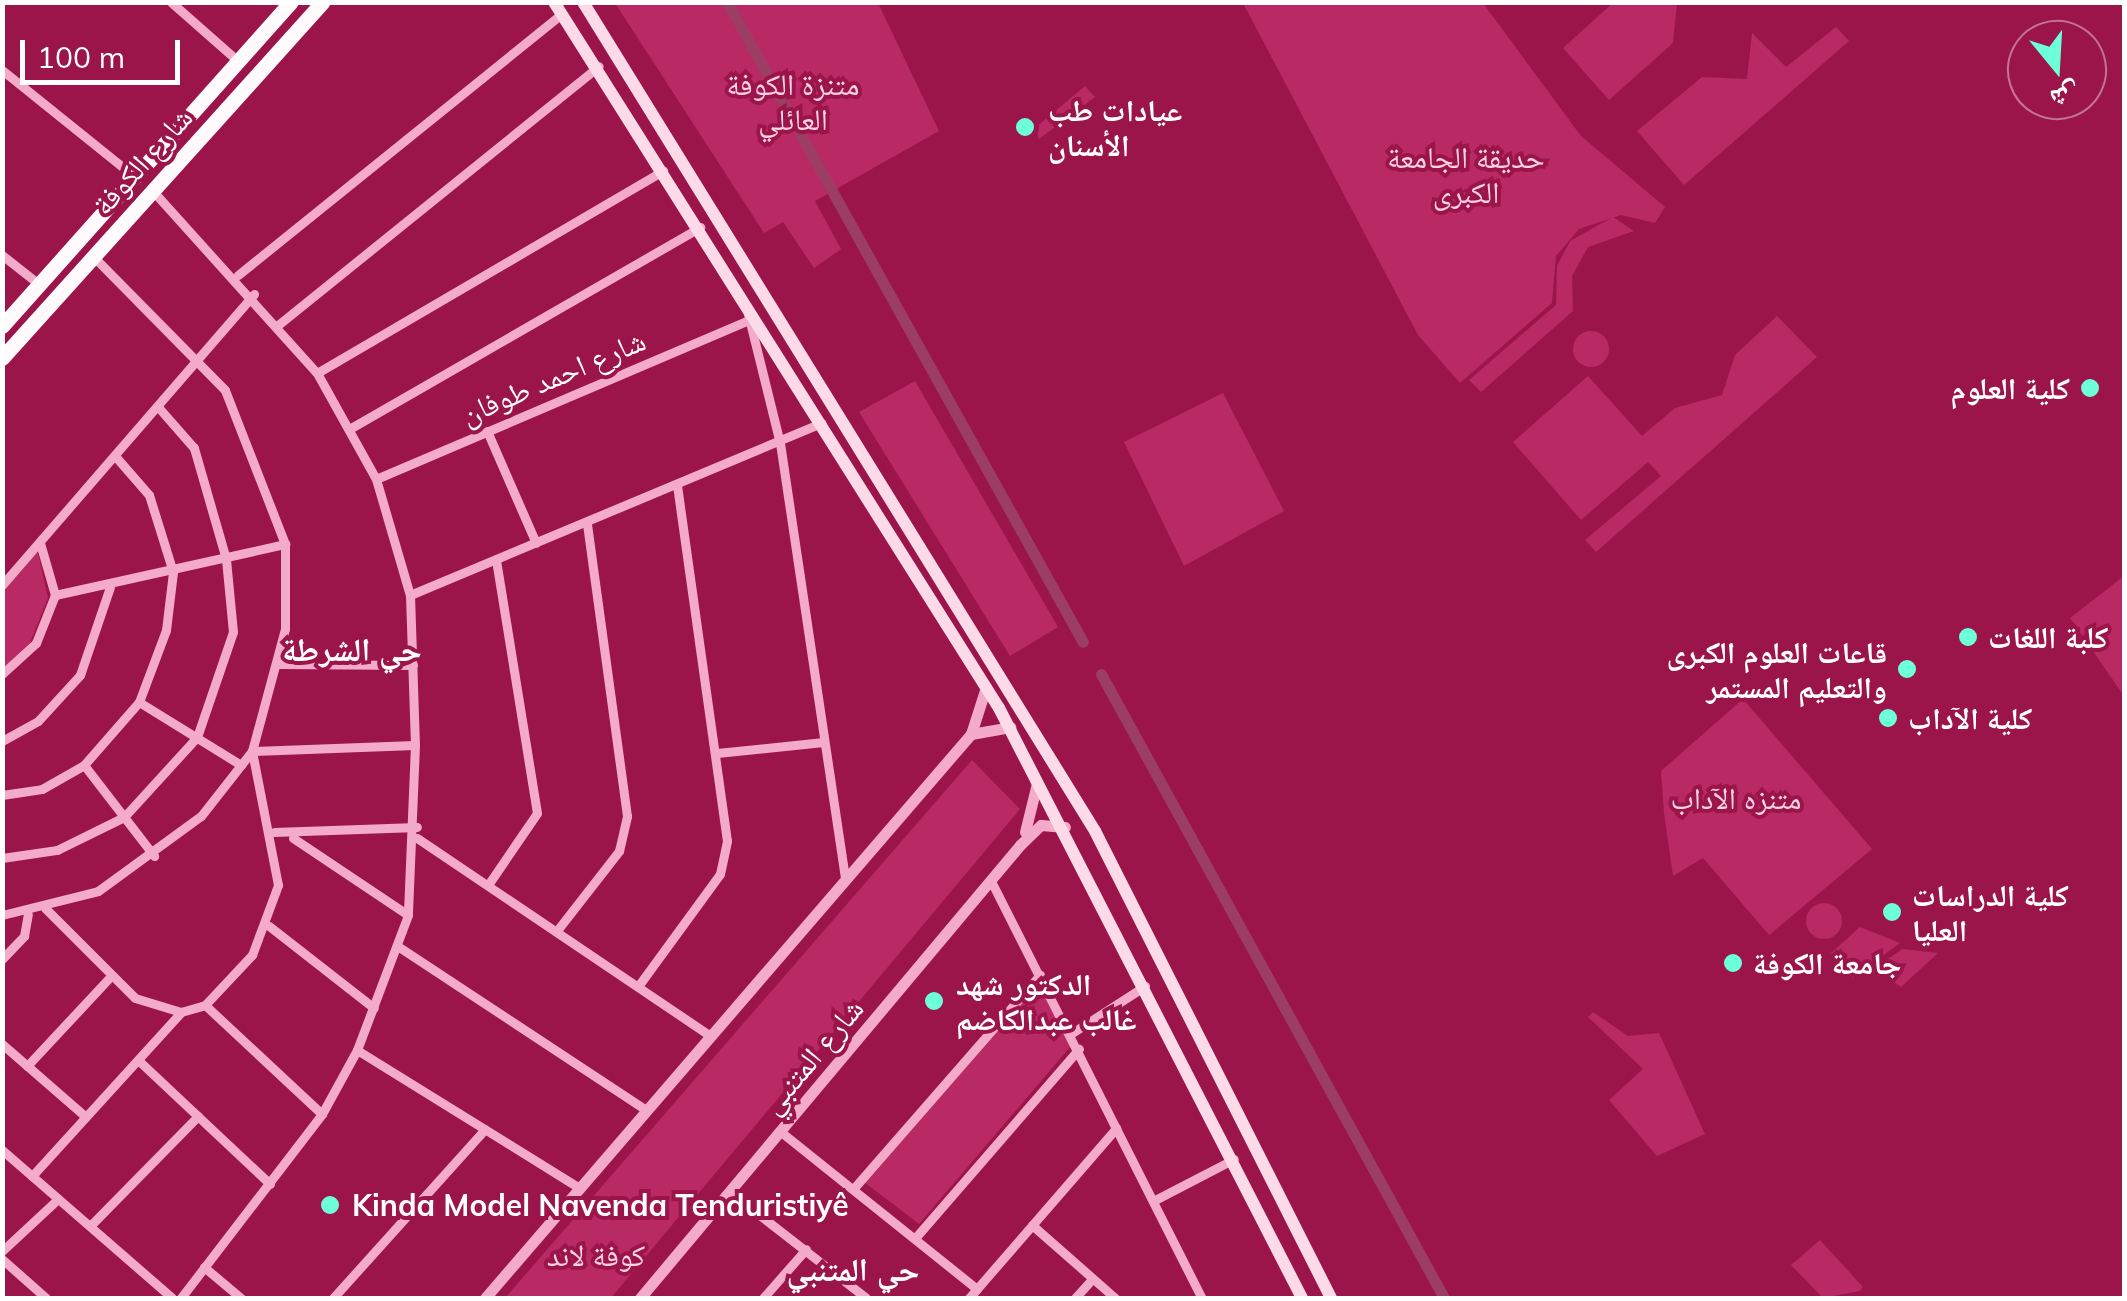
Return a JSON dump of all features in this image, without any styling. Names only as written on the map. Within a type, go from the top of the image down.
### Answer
[{"type":"highway","name":"شارع الكوفة","points":[[2,326],[291,2]]},
{"type":"highway","name":"شارع الكوفة","points":[[2,358],[323,2]]},
{"type":"main road","points":[[583,2],[817,374],[1094,831],[1332,1298]]},
{"type":"main road","points":[[558,8],[665,170],[1010,727],[1147,984],[1302,1298]]},
{"type":"main road","points":[[800,387],[803,376],[817,374]]},
{"type":"street","points":[[171,2],[238,61]]},
{"type":"street","points":[[238,275],[558,8]]},
{"type":"street","points":[[278,324],[598,66]]},
{"type":"street","points":[[2,70],[134,176]]},
{"type":"street","points":[[317,372],[665,170]]},
{"type":"street","points":[[152,190],[238,275],[317,372],[376,479],[410,595],[415,744],[417,833],[408,915],[357,1050],[322,1114],[181,1298]]},
{"type":"street","points":[[350,428],[700,226]]},
{"type":"street","points":[[2,254],[40,285]]},
{"type":"street","points":[[2,915],[28,914],[98,892],[154,856],[252,751],[278,664],[284,544],[258,456],[202,361],[93,256]]},
{"type":"street","points":[[2,584],[202,361],[254,294]]},
{"type":"street","points":[[746,300],[780,443],[846,883]]},
{"type":"street","name":"شارع احمد طوفان","points":[[376,479],[749,320]]},
{"type":"street","points":[[2,858],[57,850],[124,817],[197,737],[233,632],[226,558],[194,448],[159,408]]},
{"type":"street","points":[[410,595],[677,487],[822,422]]},
{"type":"street","points":[[488,432],[536,543]]},
{"type":"street","points":[[2,795],[42,789],[84,765],[139,702],[166,630],[172,572],[150,495],[116,457]]},
{"type":"street","points":[[639,985],[720,874],[727,841],[677,487]]},
{"type":"street","points":[[559,928],[619,851],[626,816],[586,523]]},
{"type":"street","points":[[2,674],[36,643],[55,595],[40,543]]},
{"type":"street","points":[[55,595],[110,587],[284,544]]},
{"type":"street","points":[[490,882],[537,813],[496,558]]},
{"type":"street","points":[[2,741],[38,721],[80,675],[110,587]]},
{"type":"street","points":[[278,664],[412,666]]},
{"type":"street","points":[[485,1298],[971,734],[986,687]]},
{"type":"street","points":[[139,702],[240,765]]},
{"type":"street","points":[[971,734],[1010,727]]},
{"type":"street","points":[[717,753],[824,742]]},
{"type":"street","points":[[252,751],[415,744]]},
{"type":"street","points":[[32,1176],[182,1012],[204,1005],[269,926],[274,832],[252,751]]},
{"type":"street","points":[[84,765],[154,856]]},
{"type":"street","name":"شارع المتنبي","points":[[1020,845],[1037,776]]},
{"type":"street","name":"شارع المتنبي","points":[[640,1298],[1020,845],[1041,825],[1065,826]]},
{"type":"street","points":[[274,832],[294,838],[408,915]]},
{"type":"street","points":[[294,838],[417,833],[710,1036]]},
{"type":"street","points":[[990,880],[1072,1034],[1202,1298]]},
{"type":"street","points":[[45,908],[108,979],[182,1012]]},
{"type":"street","points":[[2,959],[24,936],[28,914]]},
{"type":"street","points":[[269,926],[374,1008]]},
{"type":"street","points":[[399,947],[646,1110]]},
{"type":"street","points":[[854,1188],[1040,975]]},
{"type":"street","points":[[27,1066],[108,979]]},
{"type":"street","points":[[1072,1034],[1147,984]]},
{"type":"street","points":[[204,1005],[322,1114]]},
{"type":"street","points":[[2,1044],[86,1117]]},
{"type":"street","points":[[916,1236],[1078,1049]]},
{"type":"street","points":[[357,1050],[580,1188]]},
{"type":"street","points":[[138,1060],[270,1184]]},
{"type":"street","points":[[90,1226],[198,1116]]},
{"type":"street","points":[[969,1298],[1116,1128]]},
{"type":"street","points":[[332,1298],[484,1129]]},
{"type":"street","points":[[782,1132],[916,1236],[977,1289]]},
{"type":"street","points":[[2,1150],[172,1298]]},
{"type":"street","points":[[1153,1201],[1234,1159]]},
{"type":"street","points":[[730,1192],[866,1298]]},
{"type":"street","points":[[2,1251],[58,1199]]},
{"type":"street","points":[[1032,1225],[1114,1298]]},
{"type":"street","points":[[763,1298],[806,1249]]},
{"type":"street","points":[[2,1259],[46,1298]]},
{"type":"street","points":[[204,1268],[241,1298]]},
{"type":"street","points":[[1075,1298],[1092,1278]]},
{"type":"green space","points":[[1614,2],[1677,3],[1673,43],[1609,100],[1563,48]]},
{"type":"green space","name":"متنزة الكوفة العائلي","points":[[615,3],[878,3],[939,131],[815,201],[841,249],[814,268],[783,222],[764,233]]},
{"type":"green space","name":"حديقة الجامعة الكبرى","points":[[1243,3],[1483,3],[1581,136],[1665,207],[1655,223],[1621,215],[1579,229],[1556,256],[1552,303],[1460,383],[1418,335]]},
{"type":"green space","points":[[1836,27],[1849,41],[1684,185],[1637,131],[1702,77],[1747,79],[1752,33],[1786,67]]},
{"type":"green space","points":[[1085,86],[1095,97],[1039,139],[1036,127]]},
{"type":"green space","points":[[1613,217],[1634,231],[1588,247],[1572,276],[1573,311],[1481,392],[1469,380],[1556,305],[1557,266],[1570,241]]},
{"type":"green space","points":[[1777,316],[1817,357],[1596,552],[1585,540],[1661,476],[1648,462],[1581,520],[1513,442],[1588,376],[1642,436],[1675,408],[1722,395],[1735,355]]},
{"type":"green space","points":[[1591,331],[1604,336],[1609,349],[1604,362],[1591,367],[1578,362],[1573,349],[1578,336]]},
{"type":"green space","points":[[915,381],[1058,627],[1010,656],[859,412]]},
{"type":"green space","points":[[1223,393],[1284,511],[1184,566],[1124,442]]},
{"type":"green space","points":[[37,548],[48,598],[30,643],[3,669],[3,587]]},
{"type":"green space","points":[[2124,576],[2124,696],[2070,618]]},
{"type":"green space","name":"متنزه الآداب","points":[[1743,699],[1872,849],[1769,935],[1703,858],[1673,876],[1664,813],[1661,771]]},
{"type":"green space","name":"كوفة لاند","points":[[972,760],[1020,809],[611,1298],[505,1298]]},
{"type":"green space","points":[[1824,903],[1837,908],[1842,921],[1837,934],[1824,939],[1811,934],[1806,921],[1811,908]]},
{"type":"green space","points":[[1860,927],[1900,943],[1853,978],[1831,953]]},
{"type":"green space","points":[[1902,949],[1938,953],[1901,987],[1874,969]]},
{"type":"green space","points":[[1038,984],[1071,1046],[919,1224],[864,1182]]},
{"type":"green space","points":[[1593,1012],[1628,1036],[1659,1033],[1705,1134],[1657,1156],[1609,1100],[1643,1069],[1588,1017]]},
{"type":"green space","points":[[1820,1240],[1863,1287],[1860,1291],[1823,1298],[1791,1265]]},
{"type":"waterway","points":[[727,2],[1083,642]]},
{"type":"waterway","points":[[1101,674],[1444,1298]]},
{"type":"place","name":"عيادات طب الأسنان","points":[[1025,127]]},
{"type":"place","name":"كلية العلوم","points":[[2090,388]]},
{"type":"place","name":"كلبة اللغات","points":[[1968,637]]},
{"type":"place","name":"قاعات العلوم الكبرى والتعليم المستمر","points":[[1907,669]]},
{"type":"place","name":"كلية الآداب","points":[[1888,718]]},
{"type":"place","name":"كلية الدراسات العليا","points":[[1892,912]]},
{"type":"place","name":"جامعة الكوفة","points":[[1733,963]]},
{"type":"place","name":"الدكتور شهد غالب عبدالكاضم","points":[[934,1001]]},
{"type":"place","name":"Kinda Model Navenda Tenduristiyê","points":[[330,1205]]},
{"type":"district","name":"حي الشرطة","points":[[352,649]]},
{"type":"district","name":"حي المتنبي","points":[[853,1269]]}]
